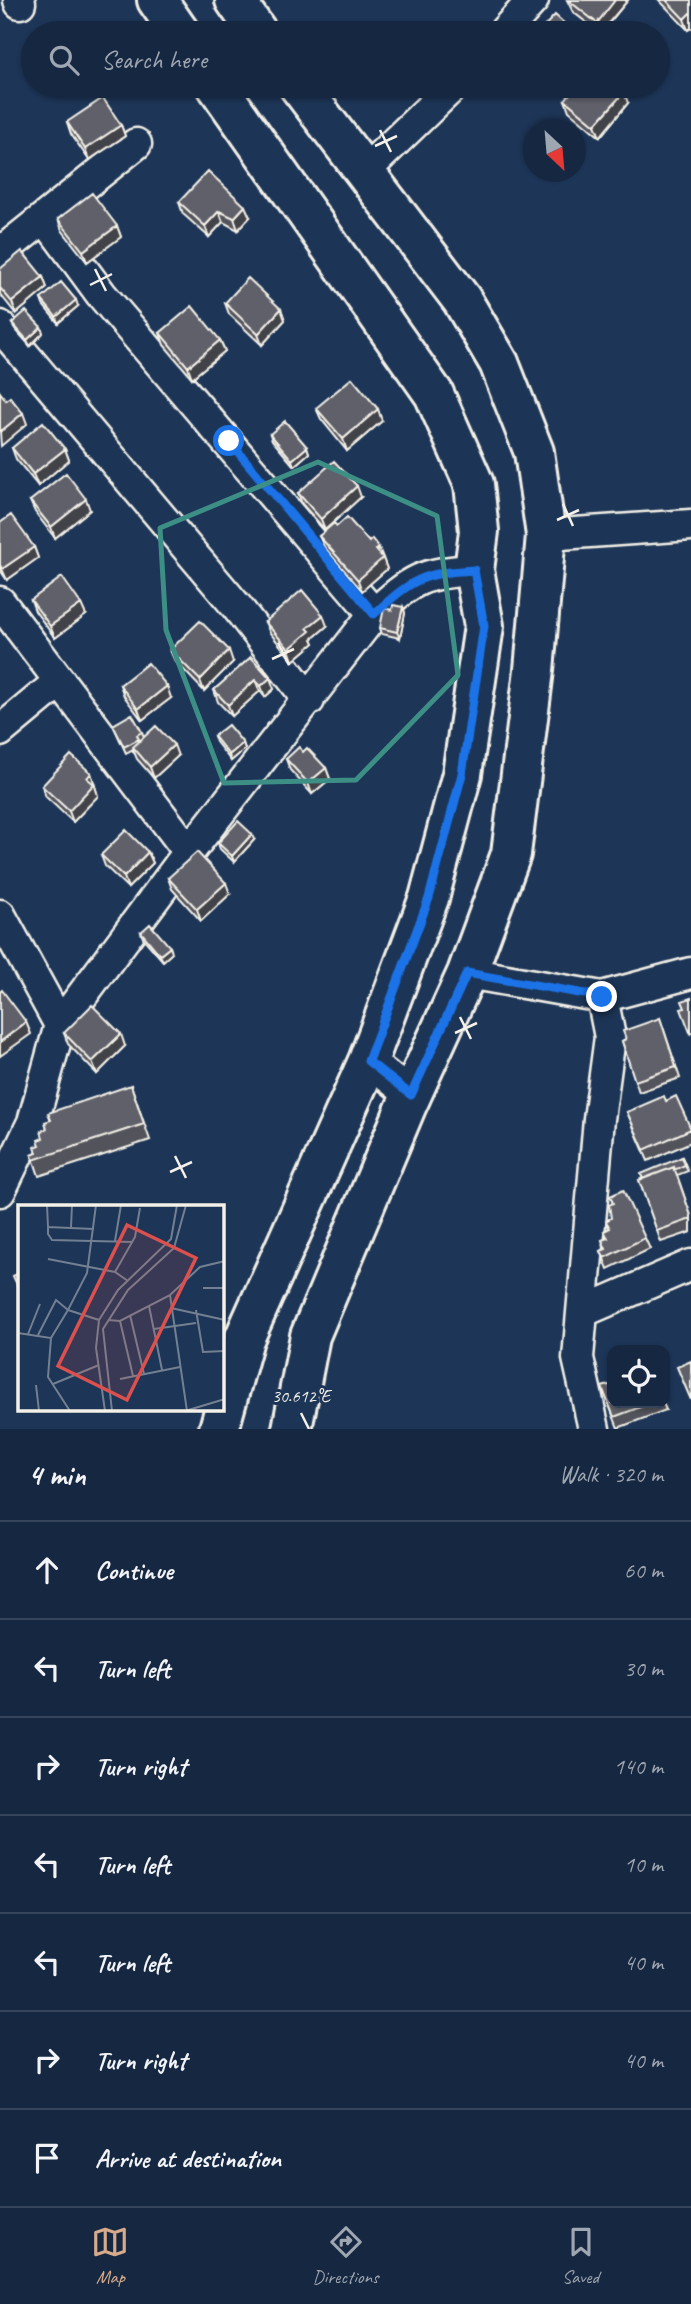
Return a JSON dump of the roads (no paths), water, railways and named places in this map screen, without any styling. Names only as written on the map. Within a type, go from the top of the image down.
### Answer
[{"type":"street","points":[[157,0],[172,21]]},
{"type":"street","points":[[234,0],[249,21]]},
{"type":"street","points":[[514,21],[533,0]]},
{"type":"street","points":[[224,1411],[244,1339],[368,1061],[429,898],[462,774],[484,626],[474,570],[479,531],[474,484],[434,394],[225,98]]},
{"type":"street","points":[[292,1429],[310,1336],[411,1095],[467,973],[511,854],[534,670],[545,535],[534,452],[499,363],[462,300],[308,98]]},
{"type":"street","points":[[365,171],[441,98]]},
{"type":"street","points":[[0,253],[136,144]]},
{"type":"street","points":[[45,218],[101,294],[374,614]]},
{"type":"street","points":[[0,326],[237,607],[309,700]]},
{"type":"street","points":[[545,535],[691,525]]},
{"type":"street","points":[[0,1191],[33,1122],[60,1025],[189,852],[374,614],[407,584],[431,572],[474,570]]},
{"type":"street","points":[[0,602],[189,852]]},
{"type":"street","points":[[0,731],[59,682]]},
{"type":"street","points":[[2,923],[60,1025]]},
{"type":"street","points":[[467,973],[602,997],[691,973]]},
{"type":"street","points":[[594,1429],[578,1359],[597,1132],[610,1037],[602,997]]},
{"type":"street","points":[[368,1061],[411,1095]]},
{"type":"street","points":[[582,1312],[691,1265]]},
{"type":"street","points":[[219,1429],[224,1412]]}]
